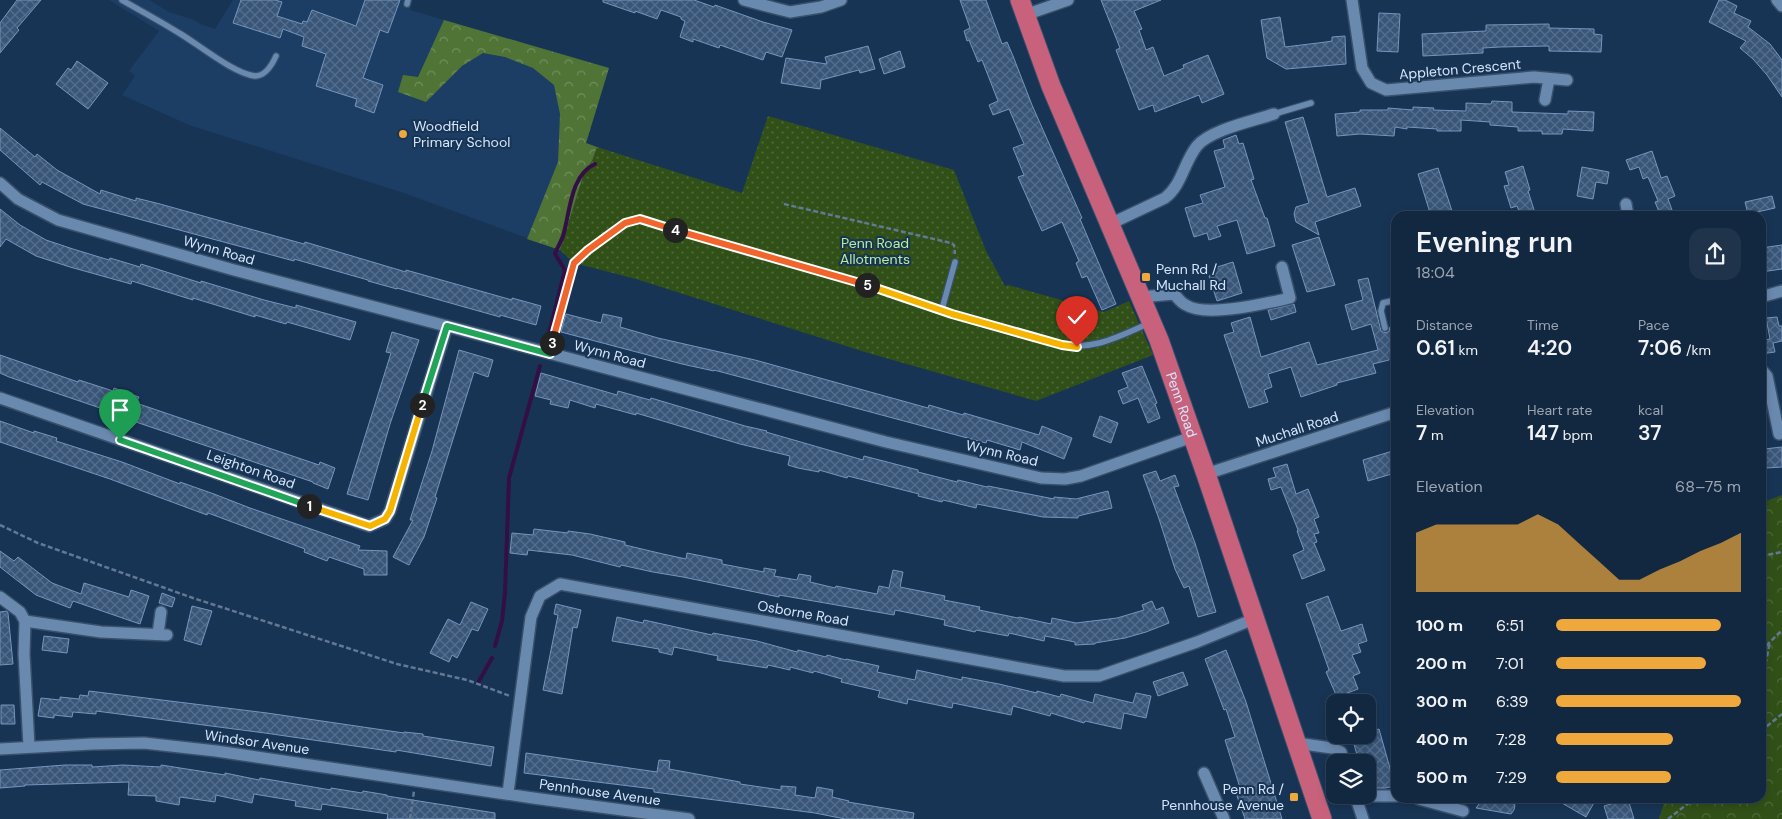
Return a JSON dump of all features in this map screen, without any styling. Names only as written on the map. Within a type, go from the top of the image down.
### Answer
[{"type":"highway","name":"Penn Road","points":[[1023,8],[1051,86],[1152,323],[1206,474],[1322,819]]},
{"type":"street","points":[[744,0],[790,12],[812,9],[841,0]]},
{"type":"street","points":[[1023,8],[1068,0]]},
{"type":"street","name":"Appleton Crescent","points":[[1352,0],[1362,68],[1372,83],[1386,90],[1534,78],[1567,80]]},
{"type":"street","points":[[1777,0],[1782,6]]},
{"type":"street","points":[[1545,100],[1549,79]]},
{"type":"street","points":[[1110,224],[1165,198],[1172,192],[1197,146],[1211,134],[1274,114]]},
{"type":"street","name":"Wynn Road","points":[[0,183],[18,199],[58,220],[234,270],[886,442],[1041,478],[1065,479],[1081,476],[1192,437]]},
{"type":"street","points":[[1626,204],[1627,211]]},
{"type":"street","points":[[1140,297],[1174,294],[1186,306],[1204,310],[1250,307],[1290,298],[1282,267]]},
{"type":"street","points":[[1766,296],[1782,291]]},
{"type":"street","name":"Leighton Road","points":[[0,398],[370,526],[385,519],[390,511],[447,326]]},
{"type":"street","points":[[1766,375],[1779,434]]},
{"type":"street","name":"Muchall Road","points":[[1206,474],[1391,414]]},
{"type":"street","name":"Osborne Road","points":[[508,793],[531,617],[540,596],[560,584],[1064,676],[1099,676],[1197,642],[1254,619]]},
{"type":"street","points":[[0,597],[20,612],[25,622],[24,654],[29,746]]},
{"type":"street","points":[[25,622],[101,632],[162,634],[161,612]]},
{"type":"street","name":"Windsor Avenue","points":[[0,749],[29,746],[144,743],[216,751],[508,793]]},
{"type":"street","points":[[1296,743],[1332,748],[1341,754]]},
{"type":"street","points":[[1204,773],[1224,819]]},
{"type":"street","name":"Pennhouse Avenue","points":[[508,793],[689,819]]},
{"type":"street","points":[[1376,796],[1391,796]]},
{"type":"street","points":[[1434,803],[1463,811]]},
{"type":"street","points":[[1358,804],[1363,819]]},
{"type":"lane","points":[[122,0],[247,74],[257,76],[266,72],[276,56]]},
{"type":"lane","points":[[1274,114],[1311,103]]},
{"type":"lane","points":[[955,262],[942,309],[952,314],[1062,345],[1077,347],[1097,344],[1152,323]]},
{"type":"lane","points":[[1385,328],[1381,311],[1383,303],[1391,301]]},
{"type":"path","points":[[784,204],[951,243],[955,249],[955,262]]},
{"type":"path","points":[[550,354],[574,263],[588,250],[625,223],[640,219],[746,252],[823,271],[942,309]]},
{"type":"path","points":[[0,525],[38,543],[193,598],[398,664],[466,680],[519,699]]},
{"type":"path","points":[[1766,555],[1782,552]]},
{"type":"path","points":[[1766,646],[1782,630]]},
{"type":"path","points":[[1766,661],[1770,642]]},
{"type":"path","points":[[1766,727],[1782,714]]},
{"type":"path","points":[[410,819],[416,780]]},
{"type":"path","points":[[1668,819],[1689,803]]},
{"type":"shaded area","name":"Woodfield Primary School","points":[[109,0],[149,0],[169,12],[215,29],[233,0],[413,0],[410,10],[609,68],[586,143],[597,147],[592,161],[584,173],[560,250],[404,193],[189,125],[122,95],[135,76],[129,71],[159,31]]},
{"type":"green space","points":[[444,20],[609,68],[586,143],[597,147],[592,161],[584,173],[560,250],[527,239],[558,162],[560,114],[554,85],[533,68],[505,57],[483,53],[462,66],[426,102],[398,92],[403,75],[418,77]]},
{"type":"green space","name":"Penn Road Allotments","points":[[768,116],[954,170],[986,251],[1005,286],[1008,285],[1104,312],[1129,301],[1153,355],[1036,401],[868,353],[636,279],[574,263],[560,250],[584,173],[592,161],[597,147],[742,193]]},
{"type":"green space","points":[[1782,495],[1782,819],[1659,819],[1664,803],[1766,803],[1766,501]]},
{"type":"building","points":[[17,0],[41,0],[17,28],[19,30],[0,53],[0,23]]},
{"type":"building","points":[[241,0],[275,0],[282,2],[277,16],[302,24],[303,21],[307,22],[312,10],[356,26],[365,0],[400,0],[388,33],[380,30],[363,78],[383,85],[374,113],[355,106],[357,99],[316,86],[326,54],[302,46],[304,37],[283,29],[280,38],[233,23]]},
{"type":"building","points":[[603,0],[694,0],[792,30],[782,57],[766,52],[763,60],[720,45],[719,48],[693,39],[693,42],[680,37],[685,21],[681,17],[661,10],[657,19],[603,2]]},
{"type":"building","points":[[960,0],[986,0],[1002,44],[1007,42],[1013,56],[1032,105],[1082,218],[1080,219],[1116,304],[1102,310],[1087,276],[1082,278],[1076,263],[1079,261],[1062,222],[1042,231],[1018,177],[1024,175],[1013,148],[1024,144],[1009,109],[993,115],[989,105],[998,101],[982,60],[978,62],[969,40],[967,41],[964,31],[970,28]]},
{"type":"building","points":[[1101,0],[1161,0],[1134,11],[1142,29],[1139,30],[1146,50],[1153,47],[1164,76],[1184,68],[1183,65],[1208,55],[1224,94],[1202,103],[1199,95],[1155,112],[1153,105],[1139,110],[1116,50],[1120,48]]},
{"type":"building","points":[[1719,0],[1725,0],[1737,6],[1734,13],[1751,21],[1748,27],[1770,44],[1782,60],[1782,97],[1767,75],[1740,48],[1746,41],[1709,22]]},
{"type":"building","points":[[1379,13],[1400,14],[1398,52],[1377,51]]},
{"type":"building","points":[[1280,17],[1285,47],[1332,41],[1332,37],[1345,36],[1346,64],[1286,69],[1267,58],[1261,20]]},
{"type":"building","points":[[1549,24],[1549,28],[1594,29],[1594,34],[1602,35],[1601,52],[1549,51],[1549,46],[1500,47],[1483,48],[1483,53],[1423,56],[1422,34],[1486,31],[1486,25]]},
{"type":"building","points":[[868,46],[875,69],[860,73],[859,70],[821,80],[820,89],[781,83],[786,58],[827,64],[825,57]]},
{"type":"building","points":[[900,51],[905,67],[884,74],[879,59]]},
{"type":"building","points":[[77,61],[108,83],[88,109],[56,84],[68,68],[71,70]]},
{"type":"building","points":[[1492,101],[1512,102],[1512,112],[1568,114],[1568,111],[1594,112],[1593,131],[1563,129],[1562,134],[1542,134],[1542,131],[1518,131],[1518,127],[1490,125],[1490,122],[1461,120],[1461,131],[1395,127],[1394,136],[1360,134],[1337,136],[1335,114],[1360,112],[1360,110],[1388,110],[1388,108],[1413,110],[1413,107],[1466,111],[1466,103],[1491,104]]},
{"type":"building","points":[[1303,117],[1327,197],[1355,188],[1361,206],[1315,222],[1319,235],[1296,222],[1294,214],[1296,207],[1309,203],[1285,122]]},
{"type":"building","points":[[0,128],[35,157],[37,154],[57,170],[100,194],[101,190],[136,201],[136,198],[160,204],[304,244],[305,242],[406,272],[406,270],[512,300],[512,298],[541,306],[536,325],[500,315],[500,317],[294,259],[294,261],[83,204],[42,182],[40,185],[0,150]]},
{"type":"building","points":[[1236,135],[1239,144],[1243,143],[1254,179],[1251,180],[1265,218],[1267,218],[1275,246],[1247,254],[1237,220],[1217,226],[1221,236],[1209,240],[1207,233],[1194,237],[1185,208],[1203,203],[1200,195],[1225,187],[1214,151],[1225,148],[1223,140]]},
{"type":"building","points":[[1652,151],[1661,178],[1667,176],[1675,196],[1668,199],[1672,210],[1659,211],[1655,202],[1658,201],[1648,177],[1643,179],[1639,167],[1630,170],[1626,160]]},
{"type":"building","points":[[1523,166],[1534,211],[1519,211],[1517,206],[1511,208],[1504,186],[1509,185],[1505,172]]},
{"type":"building","points":[[1582,167],[1609,172],[1607,184],[1596,182],[1593,199],[1577,196]]},
{"type":"building","points":[[1438,168],[1452,211],[1429,211],[1418,174]]},
{"type":"building","points":[[1772,196],[1775,208],[1762,211],[1747,211],[1745,202]]},
{"type":"building","points":[[0,209],[20,225],[46,240],[73,249],[140,267],[141,264],[264,300],[296,308],[296,305],[356,322],[350,340],[287,322],[286,324],[255,315],[255,317],[132,281],[131,284],[70,267],[36,256],[6,239],[0,247]]},
{"type":"building","points":[[1319,237],[1335,285],[1307,292],[1292,245]]},
{"type":"building","points":[[1782,245],[1782,269],[1766,271],[1766,247]]},
{"type":"building","points":[[1233,262],[1242,293],[1217,301],[1209,276],[1216,274],[1214,268]]},
{"type":"building","points":[[1368,278],[1381,331],[1386,333],[1390,327],[1391,329],[1391,354],[1389,360],[1373,364],[1376,373],[1337,383],[1337,385],[1301,397],[1291,367],[1268,374],[1272,387],[1264,390],[1268,402],[1249,408],[1224,335],[1234,332],[1231,323],[1250,317],[1261,357],[1309,342],[1317,365],[1378,350],[1371,324],[1352,330],[1345,305],[1363,300],[1358,280]]},
{"type":"building","points":[[1294,304],[1296,312],[1271,320],[1268,310]]},
{"type":"building","points":[[566,314],[601,323],[603,314],[622,318],[620,327],[658,338],[755,360],[928,408],[929,405],[963,415],[964,413],[1039,435],[1042,426],[1072,438],[1064,459],[1022,442],[1020,450],[987,440],[986,443],[714,370],[682,364],[561,332]]},
{"type":"building","points":[[1777,317],[1779,326],[1782,326],[1782,341],[1773,343],[1775,352],[1766,353],[1766,340],[1770,339],[1766,318]]},
{"type":"building","points":[[392,332],[419,340],[390,424],[368,500],[347,494],[391,353],[386,352]]},
{"type":"building","points":[[459,350],[493,360],[488,377],[474,372],[424,537],[409,565],[393,557],[413,520],[410,520],[432,451]]},
{"type":"building","points":[[0,355],[78,382],[79,380],[113,391],[114,388],[139,397],[136,403],[319,465],[320,462],[335,468],[328,489],[313,482],[9,377],[0,373]]},
{"type":"building","points":[[1142,366],[1157,403],[1155,404],[1160,418],[1148,423],[1138,398],[1123,404],[1118,391],[1128,387],[1122,373]]},
{"type":"building","points":[[541,373],[617,395],[618,391],[650,400],[651,398],[863,460],[864,456],[957,482],[958,480],[1054,499],[1054,497],[1076,499],[1108,491],[1112,508],[1078,516],[1078,518],[1043,517],[977,504],[976,508],[943,500],[942,502],[918,496],[919,494],[848,476],[847,478],[819,470],[819,472],[798,468],[788,465],[790,456],[740,444],[636,413],[636,415],[596,404],[595,408],[570,400],[568,408],[550,404],[551,400],[535,396]]},
{"type":"building","points":[[1100,416],[1118,423],[1111,443],[1093,436]]},
{"type":"building","points":[[0,421],[34,433],[34,431],[57,438],[56,441],[122,462],[180,484],[180,482],[360,546],[358,550],[387,551],[387,575],[364,575],[364,569],[329,557],[327,561],[304,552],[305,549],[208,513],[207,515],[110,479],[0,442]]},
{"type":"building","points":[[1782,447],[1782,467],[1766,468],[1766,449]]},
{"type":"building","points":[[1391,452],[1391,474],[1368,481],[1363,460]]},
{"type":"building","points":[[1287,464],[1296,494],[1308,489],[1319,517],[1314,519],[1319,533],[1314,534],[1317,542],[1314,543],[1325,570],[1302,579],[1293,555],[1304,550],[1298,530],[1281,487],[1271,490],[1268,479],[1276,477],[1273,468]]},
{"type":"building","points":[[1156,471],[1160,481],[1175,475],[1179,486],[1174,487],[1195,543],[1216,612],[1198,617],[1189,586],[1184,588],[1175,569],[1143,475]]},
{"type":"building","points":[[534,529],[590,534],[625,542],[625,545],[686,559],[687,553],[722,560],[722,564],[764,572],[764,568],[776,570],[774,576],[797,580],[799,574],[811,576],[810,582],[877,594],[879,586],[889,588],[893,570],[903,572],[900,587],[945,596],[944,600],[980,607],[979,610],[1051,624],[1052,618],[1076,623],[1117,618],[1144,610],[1142,605],[1152,601],[1156,610],[1163,607],[1169,623],[1125,638],[1095,644],[1075,645],[1075,642],[1045,636],[1044,641],[1009,633],[1008,636],[976,630],[975,632],[944,625],[945,620],[895,610],[894,615],[779,595],[779,597],[621,565],[620,567],[572,555],[528,550],[527,555],[510,553],[512,533],[533,535]]},
{"type":"building","points":[[0,551],[14,561],[18,557],[52,583],[81,594],[84,583],[129,597],[131,590],[149,596],[140,624],[73,601],[70,608],[36,595],[0,567]]},
{"type":"building","points":[[162,593],[175,598],[172,607],[159,603]]},
{"type":"building","points":[[1328,596],[1341,631],[1362,624],[1367,641],[1358,644],[1361,652],[1352,655],[1360,673],[1353,676],[1358,689],[1345,694],[1336,694],[1326,672],[1329,670],[1306,604]]},
{"type":"building","points":[[471,602],[488,609],[478,631],[472,629],[457,658],[452,655],[449,662],[430,653],[448,619],[460,625]]},
{"type":"building","points":[[556,604],[581,610],[577,628],[573,627],[562,694],[543,690],[558,615],[554,614]]},
{"type":"building","points":[[192,606],[212,611],[201,645],[184,640]]},
{"type":"building","points":[[7,611],[13,664],[0,665],[0,612]]},
{"type":"building","points":[[617,617],[643,623],[644,620],[712,635],[713,633],[757,641],[797,652],[798,650],[826,657],[827,655],[846,659],[879,666],[877,672],[915,680],[917,670],[962,680],[962,677],[1037,693],[1037,691],[1060,697],[1061,694],[1093,703],[1095,694],[1133,703],[1136,693],[1151,696],[1146,718],[1124,713],[1121,729],[1085,721],[1084,723],[1051,713],[1050,716],[1013,706],[1011,715],[953,703],[952,708],[908,699],[907,704],[878,697],[880,691],[841,682],[842,679],[814,671],[813,673],[790,667],[790,670],[768,665],[767,668],[717,660],[718,656],[674,647],[672,655],[659,652],[659,649],[612,641]]},
{"type":"building","points":[[44,636],[69,639],[67,653],[42,650]]},
{"type":"building","points":[[1226,650],[1246,702],[1282,819],[1245,819],[1237,796],[1242,794],[1225,740],[1235,737],[1226,709],[1224,710],[1205,659]]},
{"type":"building","points":[[1183,672],[1188,685],[1158,696],[1153,682]]},
{"type":"building","points":[[89,691],[423,734],[423,736],[494,747],[491,766],[396,750],[396,752],[96,711],[96,714],[73,712],[72,717],[54,715],[54,718],[38,716],[41,698],[79,699],[80,695],[88,696]]},
{"type":"building","points":[[1,705],[14,705],[15,724],[1,724]]},
{"type":"building","points":[[1379,729],[1391,772],[1391,787],[1376,788],[1376,754],[1357,754],[1354,744],[1376,744],[1376,730]]},
{"type":"building","points":[[526,753],[657,772],[659,760],[670,761],[669,769],[740,782],[740,784],[781,790],[781,786],[796,787],[795,795],[815,798],[817,787],[833,790],[832,797],[848,802],[914,813],[913,819],[845,819],[815,813],[654,792],[654,789],[524,773]]},
{"type":"building","points":[[65,765],[161,767],[161,765],[225,775],[225,773],[259,780],[260,778],[331,790],[331,788],[362,793],[363,791],[495,813],[495,819],[387,819],[388,814],[322,804],[321,810],[295,806],[296,801],[254,794],[252,803],[216,795],[215,802],[180,797],[179,805],[156,801],[156,796],[128,795],[129,782],[25,785],[0,788],[0,770]]},
{"type":"building","points":[[1480,803],[1512,803],[1515,805],[1511,814],[1476,808]]},
{"type":"building","points":[[1562,803],[1594,803],[1586,817]]},
{"type":"building","points":[[1614,803],[1629,803],[1634,819],[1608,819],[1604,806]]},
{"type":"waterway","points":[[547,341],[565,270],[555,254],[563,236],[576,186],[580,177],[595,164]]},
{"type":"waterway","points":[[495,646],[502,621],[505,593],[509,478],[540,366]]},
{"type":"waterway","points":[[479,681],[492,658]]},
{"type":"place","name":"Woodfield Primary School","points":[[403,134]]},
{"type":"place","name":"Penn Rd / Muchall Rd","points":[[1146,277]]},
{"type":"place","name":"Penn Rd / Pennhouse Avenue","points":[[1294,797]]},
{"type":"route","points":[[120,440],[370,526],[385,519],[390,511],[447,326],[550,354],[574,263],[588,250],[625,223],[640,219],[746,252],[823,271],[942,309],[952,314],[1062,345],[1077,347]]}]
